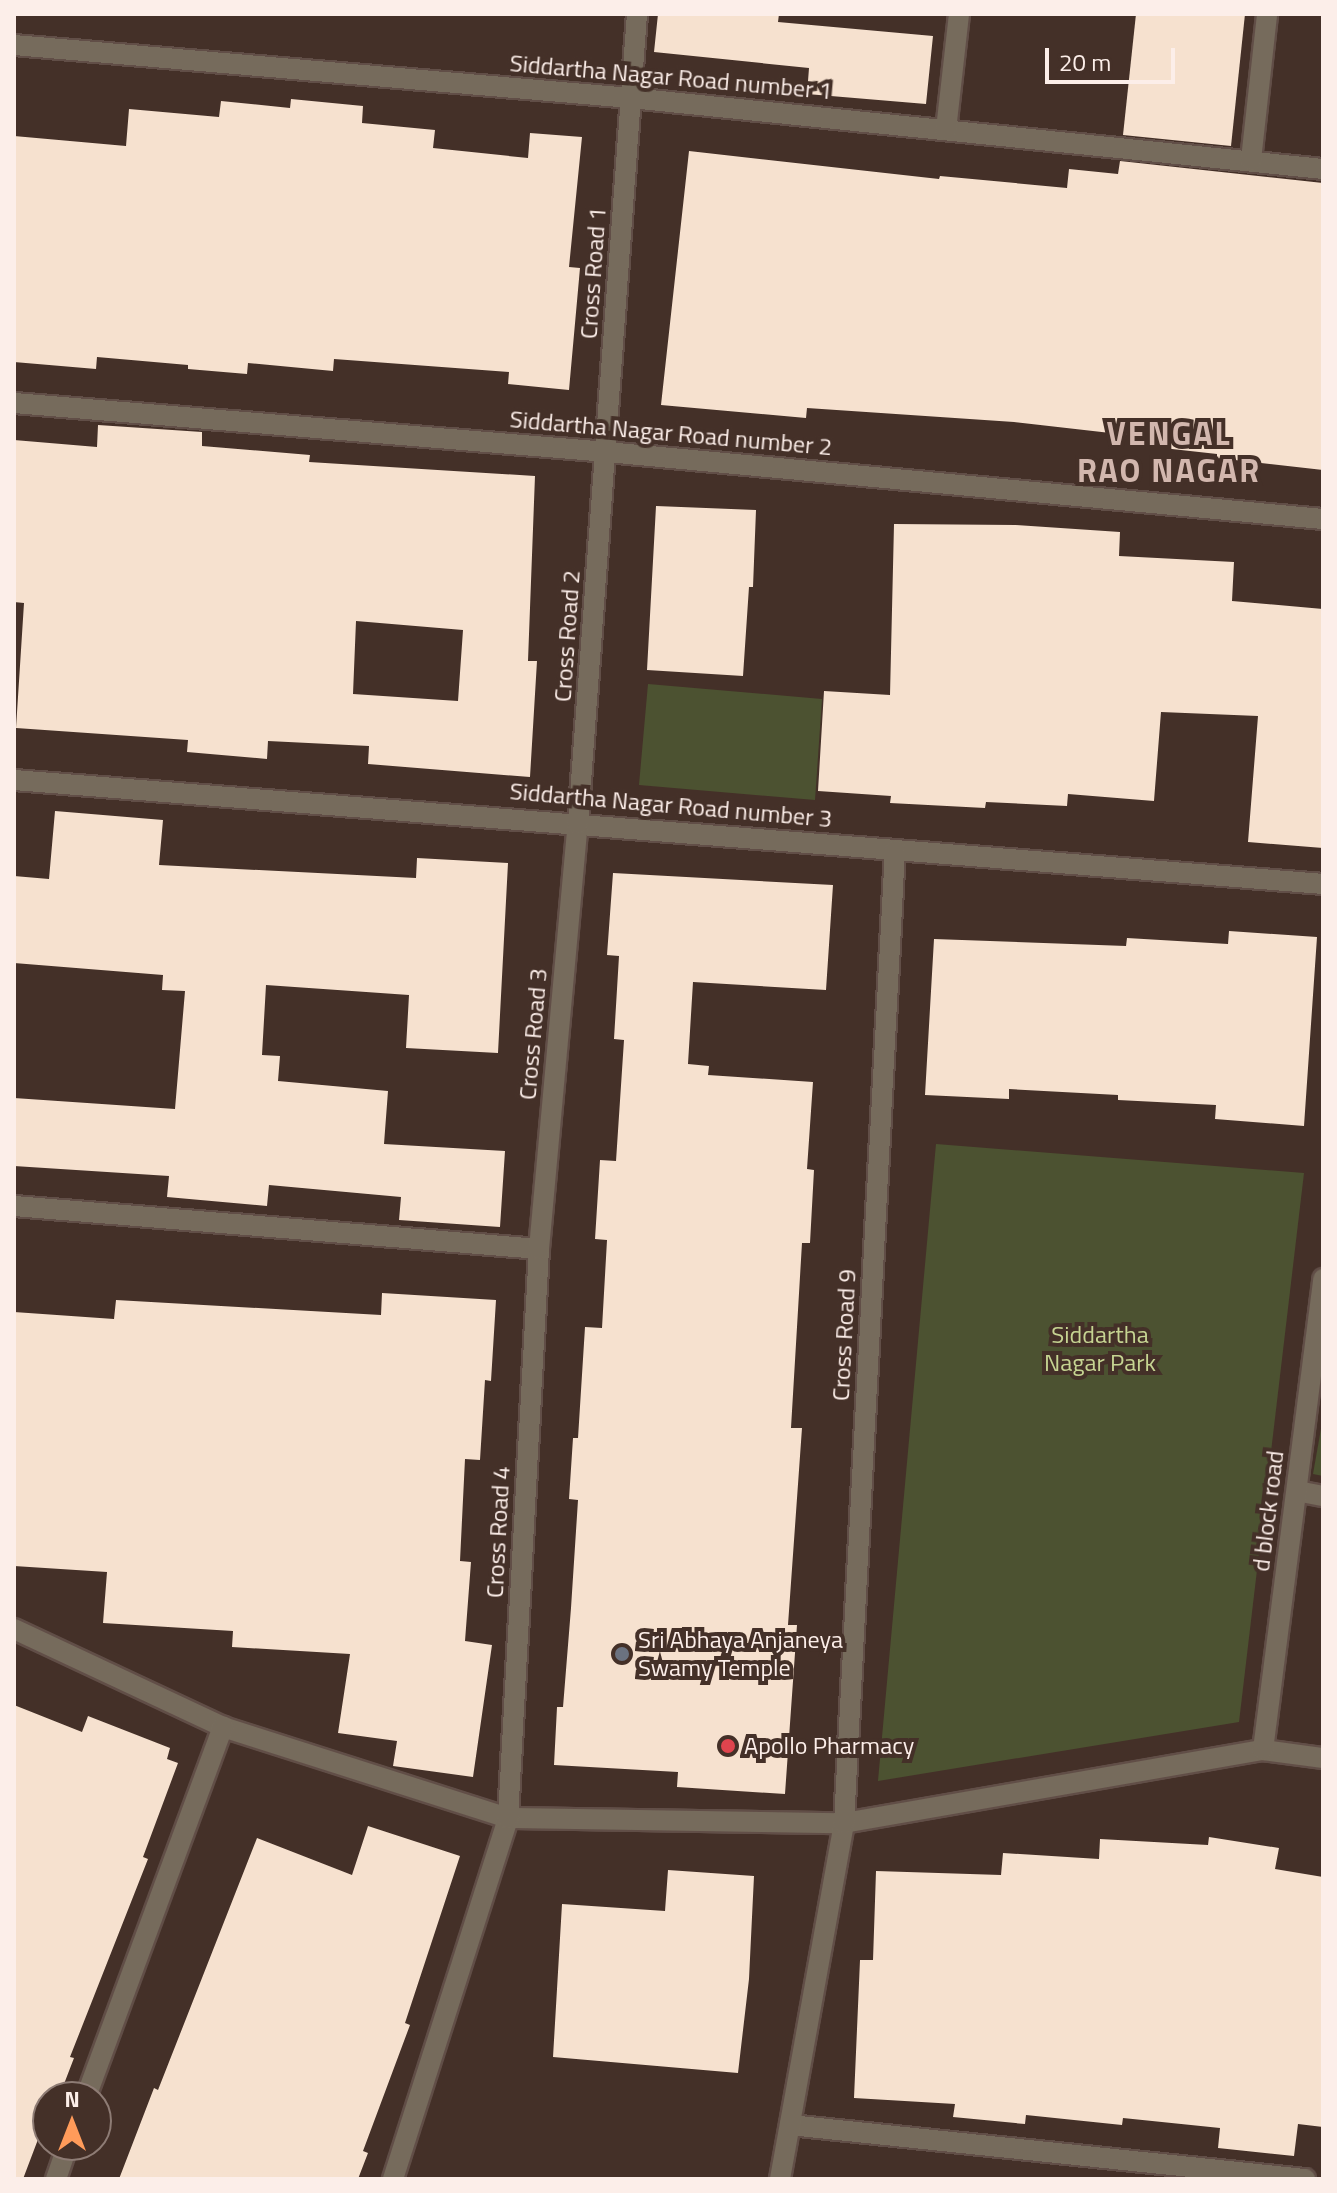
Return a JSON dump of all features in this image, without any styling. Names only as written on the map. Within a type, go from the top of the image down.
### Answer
[{"type":"street","name":"Cross Road 1","points":[[607,452],[637,14]]},
{"type":"street","points":[[946,130],[959,14]]},
{"type":"street","points":[[1251,160],[1267,14]]},
{"type":"street","name":"Siddartha Nagar Road number 1","points":[[14,45],[631,98],[1323,169]]},
{"type":"street","name":"Siddartha Nagar Road number 2","points":[[14,403],[607,452],[1323,519]]},
{"type":"street","name":"Cross Road 2","points":[[578,823],[607,452]]},
{"type":"street","name":"Siddartha Nagar Road number 3","points":[[14,780],[1323,884]]},
{"type":"street","name":"Cross Road 3","points":[[539,1249],[578,823]]},
{"type":"street","name":"Cross Road 9","points":[[780,2179],[844,1823],[895,850]]},
{"type":"street","points":[[14,1206],[539,1249]]},
{"type":"street","name":"Cross Road 4","points":[[393,2179],[508,1818],[539,1249]]},
{"type":"street","name":"d block road","points":[[1263,1750],[1320,1322],[1323,1279]]},
{"type":"street","points":[[1297,1491],[1323,1496]]},
{"type":"street","points":[[14,1629],[223,1727],[508,1818],[844,1823],[1263,1750],[1323,1758]]},
{"type":"street","points":[[92,2081],[223,1727]]},
{"type":"street","points":[[790,2125],[1225,2175],[1305,2179]]},
{"type":"green space","points":[[648,684],[822,699],[815,800],[639,785]]},
{"type":"green space","name":"Siddartha Nagar Park","points":[[936,1144],[1304,1173],[1239,1722],[878,1781]]},
{"type":"green space","points":[[1323,1423],[1323,1476],[1313,1474]]},
{"type":"building","points":[[658,14],[779,14],[778,22],[933,36],[926,104],[807,94],[809,68],[654,52]]},
{"type":"building","points":[[1136,14],[1245,14],[1231,146],[1123,135]]},
{"type":"building","points":[[291,99],[363,106],[362,123],[435,130],[433,148],[528,158],[530,133],[582,137],[569,267],[580,268],[569,390],[508,384],[509,372],[334,359],[333,371],[248,363],[247,374],[97,357],[96,369],[14,362],[14,136],[126,146],[129,109],[219,117],[221,101],[290,108]]},
{"type":"building","points":[[689,151],[939,179],[940,176],[1067,188],[1069,169],[1118,174],[1120,161],[1323,183],[1323,470],[1127,444],[1128,435],[1014,422],[807,408],[806,418],[661,405]]},
{"type":"building","points":[[98,425],[202,432],[202,446],[310,455],[309,462],[535,476],[528,661],[537,661],[530,777],[368,764],[369,746],[268,741],[267,759],[187,752],[188,740],[16,728],[24,603],[14,602],[14,440],[97,447]],"holes":[[[356,621],[463,630],[458,701],[353,694]]]},
{"type":"building","points":[[656,506],[756,510],[753,587],[749,587],[743,676],[647,670]]},
{"type":"building","points":[[894,524],[1016,525],[1120,532],[1119,556],[1234,562],[1232,601],[1323,609],[1323,848],[1248,842],[1258,716],[1161,712],[1154,801],[1068,794],[1067,806],[986,802],[985,808],[890,803],[891,796],[818,791],[824,691],[890,695]]},
{"type":"building","points":[[55,811],[163,820],[159,865],[416,878],[417,858],[508,863],[498,1053],[406,1048],[409,995],[266,985],[262,1055],[280,1056],[278,1081],[388,1091],[384,1144],[505,1151],[500,1227],[399,1220],[401,1197],[269,1185],[267,1206],[167,1197],[169,1176],[14,1166],[14,1098],[175,1109],[185,991],[162,990],[163,975],[14,963],[14,876],[49,879]]},
{"type":"building","points":[[613,873],[833,885],[826,990],[693,982],[688,1064],[709,1066],[708,1075],[813,1082],[807,1169],[814,1170],[810,1243],[802,1243],[791,1428],[802,1428],[788,1625],[797,1625],[785,1794],[677,1787],[678,1772],[554,1765],[557,1707],[563,1707],[571,1608],[578,1500],[569,1499],[573,1438],[578,1438],[585,1327],[602,1328],[607,1240],[595,1239],[600,1160],[616,1161],[624,1040],[614,1039],[619,956],[607,955]]},
{"type":"building","points":[[1229,931],[1317,937],[1304,1126],[1215,1119],[1216,1105],[1118,1100],[1118,1095],[1009,1089],[1009,1099],[925,1095],[934,939],[1126,946],[1127,938],[1228,944]]},
{"type":"building","points":[[382,1293],[496,1300],[491,1381],[485,1380],[480,1460],[465,1459],[460,1561],[471,1562],[465,1641],[492,1645],[473,1777],[393,1766],[397,1741],[338,1733],[350,1654],[232,1647],[233,1631],[103,1623],[107,1572],[14,1566],[14,1312],[114,1319],[116,1300],[381,1315]]},
{"type":"building","points":[[14,1705],[82,1732],[88,1716],[170,1748],[167,1759],[178,1763],[143,1857],[148,1859],[70,2057],[74,2058],[65,2081],[32,2081],[32,2155],[23,2179],[14,2179]]},
{"type":"building","points":[[368,1826],[460,1856],[405,2023],[410,2025],[363,2151],[368,2153],[358,2179],[119,2179],[154,2088],[158,2090],[257,1838],[352,1875]]},
{"type":"building","points":[[1209,1837],[1279,1848],[1275,1869],[1323,1877],[1323,2127],[1298,2124],[1294,2156],[1218,2148],[1220,2128],[1123,2118],[1122,2125],[1026,2115],[1025,2124],[953,2117],[955,2104],[854,2098],[860,1960],[873,1960],[876,1871],[1001,1875],[1003,1853],[1099,1859],[1100,1839],[1208,1845]]},
{"type":"building","points":[[668,1870],[754,1876],[749,1979],[738,2073],[553,2057],[562,1904],[665,1911]]},
{"type":"place","name":"Sri Abhaya Anjaneya Swamy Temple","points":[[622,1654]]},
{"type":"place","name":"Apollo Pharmacy","points":[[728,1746]]},
{"type":"district","name":"VENGAL RAO NAGAR","points":[[1169,452]]}]
